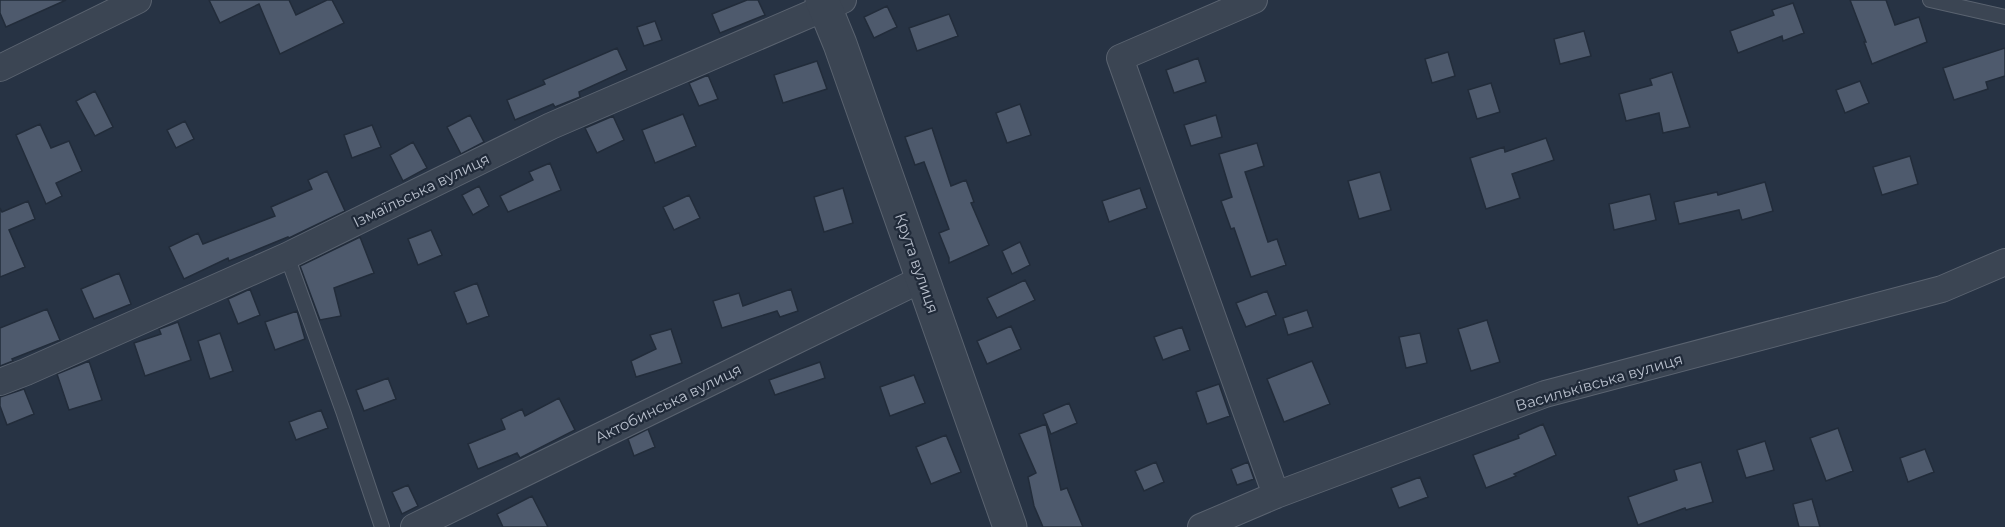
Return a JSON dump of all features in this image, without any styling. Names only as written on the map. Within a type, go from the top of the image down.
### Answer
[{"type":"street","points":[[0,68],[138,0]]},
{"type":"street","points":[[1254,0],[1120,58],[1276,495]]},
{"type":"street","name":"Ізмаїльська вулиця","points":[[0,382],[287,256],[551,126],[830,2]]},
{"type":"street","name":"Крута вулиця","points":[[830,2],[840,44],[1010,527]]},
{"type":"street","name":"Васильківська вулиця","points":[[1201,527],[1276,495],[1545,394],[1942,289],[2005,262]]},
{"type":"street","name":"Актобинська вулиця","points":[[414,527],[922,279]]},
{"type":"lane","points":[[1930,0],[2005,17]]},
{"type":"lane","points":[[287,256],[382,527]]},
{"type":"building","points":[[0,0],[66,0],[6,27],[0,13]]},
{"type":"building","points":[[209,0],[289,0],[296,15],[327,0],[332,0],[344,23],[280,54],[259,4],[220,23]]},
{"type":"building","points":[[747,0],[758,0],[765,15],[720,33],[712,14]]},
{"type":"building","points":[[1850,0],[1886,0],[1895,25],[1919,17],[1927,42],[1872,64]]},
{"type":"building","points":[[1793,3],[1804,33],[1783,41],[1782,36],[1738,53],[1730,31],[1774,15],[1772,10]]},
{"type":"building","points":[[887,6],[897,27],[874,38],[864,17]]},
{"type":"building","points":[[949,14],[958,36],[917,51],[909,28]]},
{"type":"building","points":[[655,21],[662,40],[644,46],[637,27]]},
{"type":"building","points":[[1584,31],[1591,56],[1560,64],[1554,39]]},
{"type":"building","points":[[617,48],[627,70],[579,92],[580,97],[555,107],[553,104],[515,120],[507,100],[545,84],[543,80]]},
{"type":"building","points":[[2005,48],[2005,76],[1986,82],[1988,89],[1954,100],[1943,68]]},
{"type":"building","points":[[1448,52],[1455,76],[1432,83],[1425,59]]},
{"type":"building","points":[[1198,58],[1206,82],[1174,93],[1166,70]]},
{"type":"building","points":[[817,61],[827,89],[783,103],[774,75]]},
{"type":"building","points":[[1672,72],[1690,127],[1663,133],[1659,113],[1626,121],[1619,94],[1652,85],[1650,79]]},
{"type":"building","points":[[708,75],[718,99],[699,106],[689,83]]},
{"type":"building","points":[[1860,81],[1869,103],[1845,113],[1836,90]]},
{"type":"building","points":[[1491,83],[1500,112],[1477,119],[1468,90]]},
{"type":"building","points":[[95,91],[113,127],[95,136],[76,101]]},
{"type":"building","points":[[1020,104],[1031,135],[1007,143],[996,113]]},
{"type":"building","points":[[683,114],[696,146],[655,163],[642,130]]},
{"type":"building","points":[[470,115],[484,142],[461,154],[447,127]]},
{"type":"building","points":[[1216,115],[1222,137],[1191,146],[1184,125]]},
{"type":"building","points":[[613,116],[624,140],[597,153],[585,128]]},
{"type":"building","points":[[185,121],[194,139],[176,148],[167,130]]},
{"type":"building","points":[[40,124],[51,148],[69,141],[82,171],[56,183],[62,196],[46,204],[16,135]]},
{"type":"building","points":[[372,125],[381,147],[352,158],[344,135]]},
{"type":"building","points":[[932,128],[951,186],[966,180],[974,202],[971,203],[989,245],[949,263],[939,233],[949,229],[924,162],[915,165],[905,137]]},
{"type":"building","points":[[1546,138],[1554,160],[1512,174],[1520,198],[1486,209],[1470,158],[1504,147],[1505,152]]},
{"type":"building","points":[[413,142],[427,168],[403,181],[390,155]]},
{"type":"building","points":[[1257,143],[1264,166],[1245,172],[1268,242],[1277,239],[1286,265],[1251,277],[1234,228],[1231,229],[1221,201],[1232,197],[1219,154]]},
{"type":"building","points":[[1910,156],[1918,184],[1882,195],[1873,167]]},
{"type":"building","points":[[550,163],[561,190],[508,212],[500,196],[533,180],[529,172]]},
{"type":"building","points":[[327,171],[345,211],[289,238],[229,261],[228,258],[184,279],[169,247],[198,233],[203,244],[275,216],[271,207],[312,189],[308,180]]},
{"type":"building","points":[[1380,172],[1391,210],[1359,219],[1348,181]]},
{"type":"building","points":[[1765,182],[1773,211],[1742,220],[1739,210],[1679,224],[1674,202],[1717,192],[1718,195]]},
{"type":"building","points":[[479,186],[489,206],[473,215],[462,195]]},
{"type":"building","points":[[843,188],[853,223],[824,232],[814,197]]},
{"type":"building","points":[[1140,188],[1147,208],[1109,222],[1102,201]]},
{"type":"building","points":[[1650,194],[1656,220],[1614,230],[1609,204]]},
{"type":"building","points":[[689,195],[700,218],[674,230],[663,207]]},
{"type":"building","points":[[28,201],[35,219],[9,230],[25,267],[0,277],[0,208],[2,212]]},
{"type":"building","points":[[431,230],[442,255],[418,265],[408,239]]},
{"type":"building","points":[[360,237],[374,273],[334,288],[341,316],[320,320],[300,266]]},
{"type":"building","points":[[1020,242],[1030,265],[1012,274],[1002,251]]},
{"type":"building","points":[[119,273],[131,304],[94,319],[81,289]]},
{"type":"building","points":[[1025,280],[1035,300],[997,318],[987,298]]},
{"type":"building","points":[[477,283],[489,316],[467,324],[454,292]]},
{"type":"building","points":[[250,289],[260,315],[238,324],[228,299]]},
{"type":"building","points":[[791,289],[798,311],[780,317],[777,311],[722,328],[713,301],[739,293],[743,306]]},
{"type":"building","points":[[1267,291],[1276,315],[1246,327],[1236,303]]},
{"type":"building","points":[[47,309],[60,340],[0,366],[0,328]]},
{"type":"building","points":[[1307,310],[1313,327],[1288,335],[1283,318]]},
{"type":"building","points":[[297,311],[305,339],[275,350],[265,322]]},
{"type":"building","points":[[1487,320],[1500,362],[1471,371],[1458,329]]},
{"type":"building","points":[[178,322],[191,360],[145,376],[134,343],[161,334],[159,329]]},
{"type":"building","points":[[1011,326],[1021,349],[987,364],[977,341]]},
{"type":"building","points":[[1182,327],[1190,350],[1163,360],[1154,337]]},
{"type":"building","points":[[671,329],[682,363],[636,377],[631,361],[656,349],[650,335]]},
{"type":"building","points":[[220,333],[233,371],[210,379],[198,341]]},
{"type":"building","points":[[1420,333],[1427,363],[1406,368],[1399,337]]},
{"type":"building","points":[[89,361],[102,400],[69,410],[57,374]]},
{"type":"building","points":[[1312,361],[1330,404],[1284,422],[1267,379]]},
{"type":"building","points":[[820,362],[825,378],[775,395],[769,380]]},
{"type":"building","points":[[914,375],[925,403],[890,416],[880,387]]},
{"type":"building","points":[[388,378],[396,399],[364,411],[356,390]]},
{"type":"building","points":[[1219,384],[1230,416],[1207,424],[1196,392]]},
{"type":"building","points":[[24,389],[34,414],[7,425],[0,406],[0,397]]},
{"type":"building","points":[[559,398],[575,430],[520,458],[517,453],[478,469],[468,444],[505,429],[501,419],[522,409],[525,416]]},
{"type":"building","points":[[1069,403],[1077,423],[1051,434],[1043,414]]},
{"type":"building","points":[[321,410],[328,428],[296,440],[289,422]]},
{"type":"building","points":[[1046,424],[1061,490],[1067,488],[1083,527],[1043,527],[1034,506],[1028,477],[1036,473],[1019,434]]},
{"type":"building","points":[[1543,424],[1556,455],[1514,474],[1516,476],[1486,488],[1473,455],[1519,438],[1518,435]]},
{"type":"building","points":[[1838,428],[1853,471],[1826,481],[1810,438]]},
{"type":"building","points":[[648,429],[655,447],[634,456],[628,439]]},
{"type":"building","points":[[946,435],[961,472],[931,484],[916,447]]},
{"type":"building","points":[[1765,441],[1774,470],[1746,478],[1737,450]]},
{"type":"building","points":[[1925,449],[1934,472],[1908,482],[1900,458]]},
{"type":"building","points":[[1156,462],[1164,482],[1144,491],[1135,471]]},
{"type":"building","points":[[1248,462],[1254,479],[1237,485],[1231,469]]},
{"type":"building","points":[[1701,462],[1713,502],[1686,510],[1685,508],[1638,525],[1628,497],[1677,480],[1674,470]]},
{"type":"building","points":[[1420,477],[1428,497],[1399,508],[1391,488]]},
{"type":"building","points":[[408,485],[418,506],[402,514],[392,492]]},
{"type":"building","points":[[532,496],[548,527],[503,527],[497,514]]},
{"type":"building","points":[[1812,499],[1820,527],[1799,527],[1793,504]]}]
